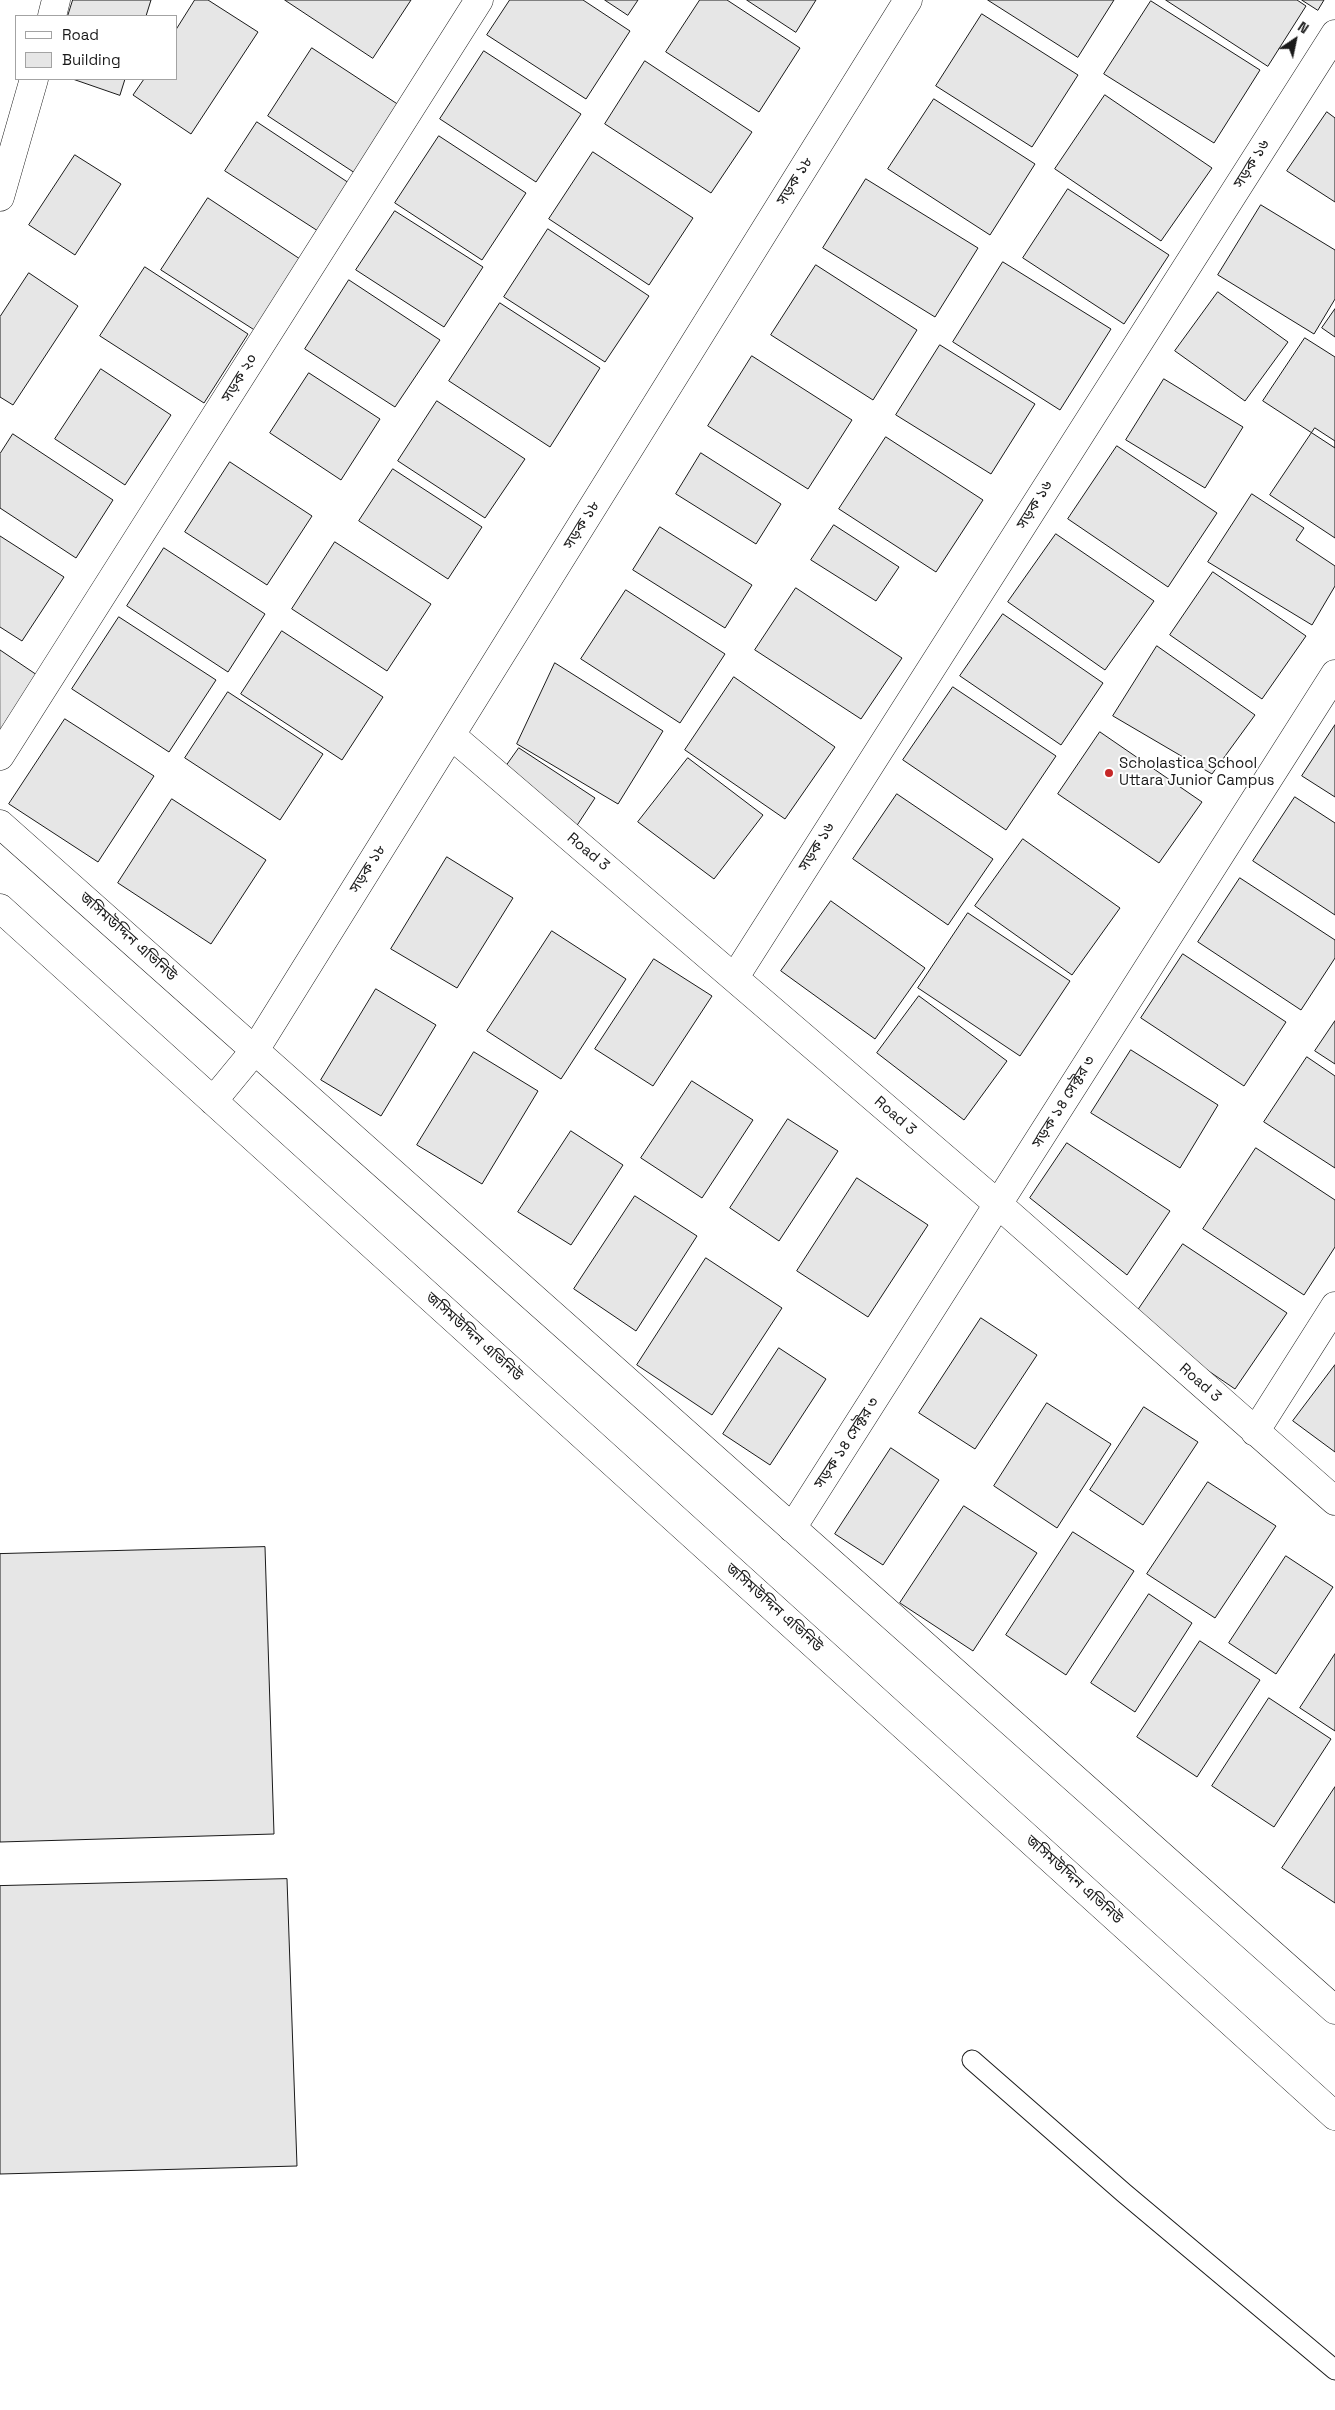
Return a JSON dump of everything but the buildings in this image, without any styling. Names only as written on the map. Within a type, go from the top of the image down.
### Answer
[{"type":"street","points":[[52,15],[56,0]]},
{"type":"street","name":"সড়ক ২০","points":[[0,756],[479,0]]},
{"type":"street","name":"সড়ক ১৮","points":[[255,1050],[908,0]]},
{"type":"street","name":"সড়ক ১৬","points":[[735,977],[1335,34]]},
{"type":"street","points":[[0,198],[34,80]]},
{"type":"street","name":"সড়ক ১৪ সেক্টর ৩","points":[[792,1528],[1335,674]]},
{"type":"street","name":"Road 3","points":[[452,736],[735,977],[1335,1501]]},
{"type":"street","name":"জসিমউদ্দিন এভিনিউ","points":[[0,824],[1335,2010]]},
{"type":"street","name":"জসিমউদ্দিন এভিনিউ","points":[[0,908],[1335,2116]]},
{"type":"street","points":[[213,1101],[255,1050]]},
{"type":"street","points":[[1255,1432],[1335,1306]]},
{"type":"lane","points":[[972,2060],[1124,2193],[1335,2370]]},
{"type":"place","name":"Scholastica School Uttara Junior Campus","points":[[1109,773]]}]
